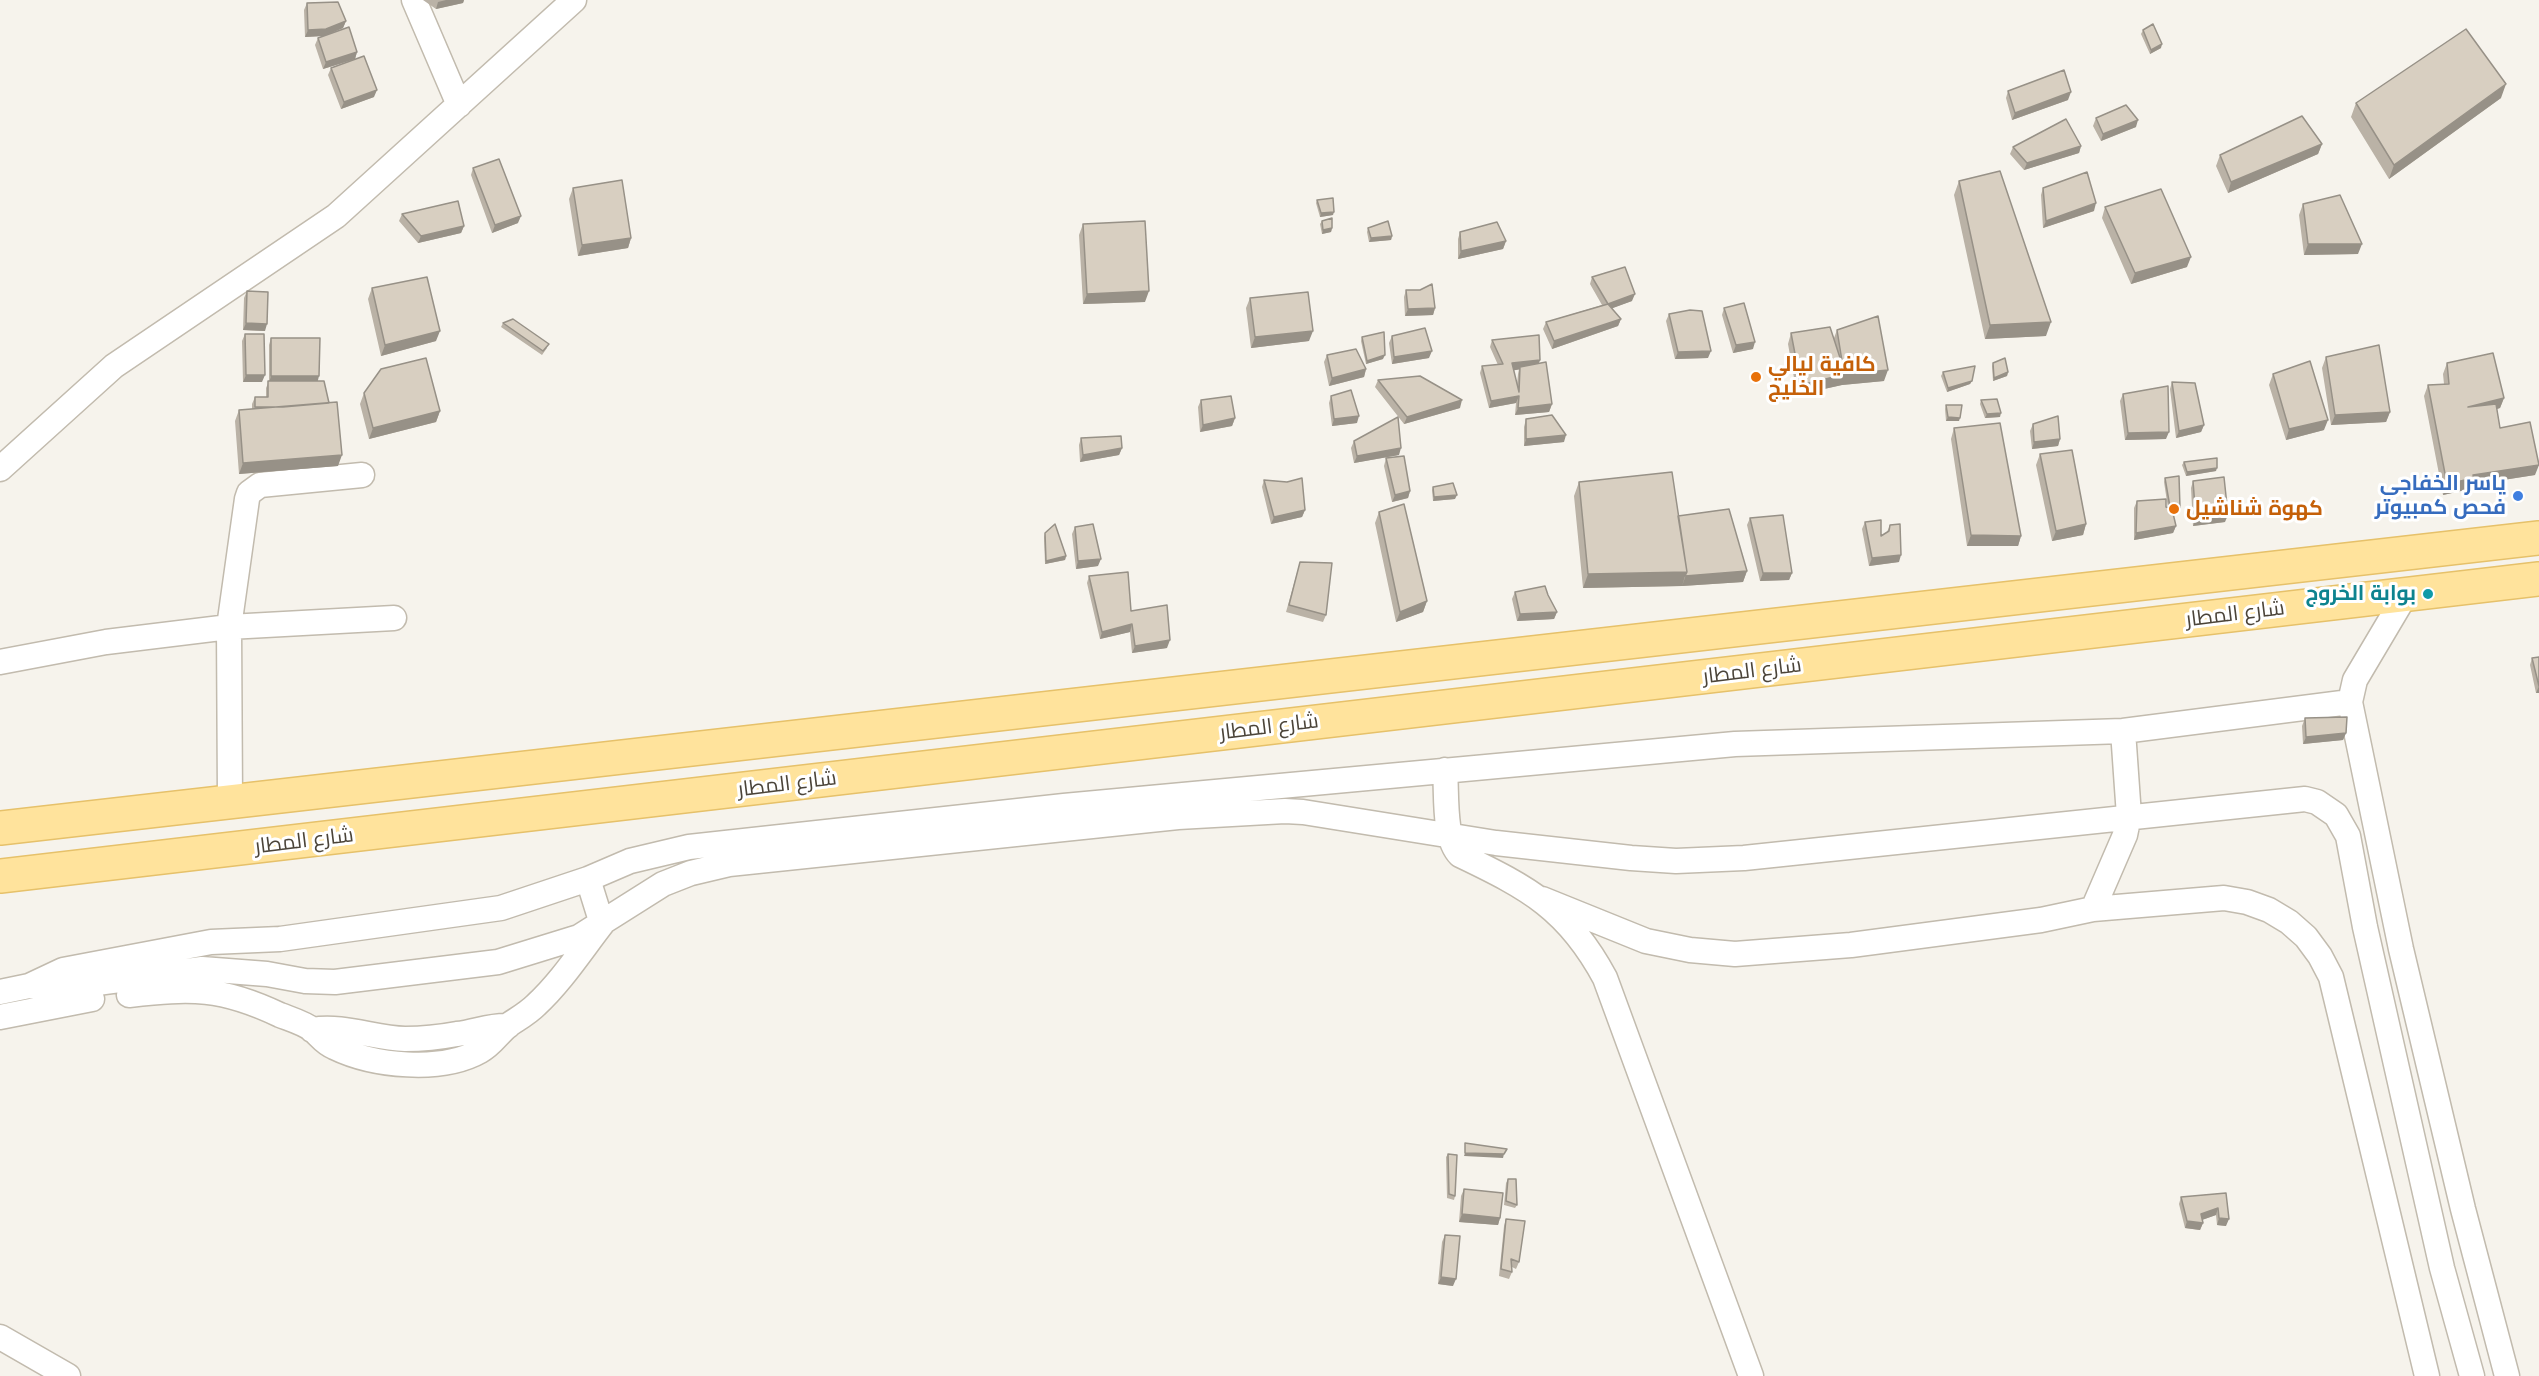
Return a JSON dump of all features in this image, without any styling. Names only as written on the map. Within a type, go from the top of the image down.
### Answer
[{"type":"main road","name":"شارع المطار","points":[[4,822],[48,822],[2539,538]]},
{"type":"main road","name":"شارع المطار","points":[[0,876],[2539,579]]},
{"type":"main road","points":[[48,822],[37,833],[34,848],[40,862],[54,870]]},
{"type":"street","points":[[414,0],[459,105]]},
{"type":"street","points":[[0,469],[114,366],[336,216],[574,0]]},
{"type":"street","points":[[230,801],[229,627],[249,493],[260,485],[362,475]]},
{"type":"street","points":[[2406,594],[2355,680],[2350,702],[2401,949],[2463,1209],[2507,1376]]},
{"type":"street","points":[[0,662],[106,642],[229,627],[394,618]]},
{"type":"street","points":[[29,986],[63,970],[211,942],[267,940],[501,908],[588,879],[630,861],[689,847],[1064,806],[1735,744],[2122,732],[2350,702]]},
{"type":"street","points":[[2093,909],[2125,835],[2130,816],[2122,732]]},
{"type":"street","points":[[1445,770],[1449,834],[1454,849],[1460,855],[1513,881],[1542,899],[1646,941],[1690,950],[1735,954],[1851,945],[2041,920],[2093,909],[2224,898],[2247,902],[2269,910],[2289,922],[2320,956],[2331,977],[2427,1376]]},
{"type":"street","points":[[0,992],[29,986],[67,987],[202,969],[267,974],[305,981],[335,982],[498,962],[579,937],[649,891],[684,875],[729,864],[1178,817],[1276,811],[1303,812],[1496,843],[1631,858],[1699,861],[2305,799],[2327,808],[2344,825],[2348,836],[2365,927],[2442,1268],[2472,1376]]},
{"type":"street","points":[[588,879],[602,924]]},
{"type":"street","points":[[1542,899],[1578,935],[1605,978],[1751,1376]]},
{"type":"street","points":[[0,1017],[100,998],[189,989],[217,992],[243,999],[312,1030],[335,1028],[383,1038],[408,1039],[458,1034],[490,1026],[508,1026],[522,1016],[548,993],[602,924]]},
{"type":"street","points":[[267,940],[267,974]]},
{"type":"street","points":[[0,1337],[68,1376]]},
{"type":"building","points":[[338,2],[346,21],[326,29],[308,30],[307,3]]},
{"type":"building","points":[[2153,24],[2162,44],[2151,50],[2143,30]]},
{"type":"building","points":[[349,27],[357,52],[326,62],[318,38]]},
{"type":"building","points":[[2466,29],[2506,84],[2394,165],[2356,103]]},
{"type":"building","points":[[364,56],[377,90],[344,102],[331,68]]},
{"type":"building","points":[[2064,70],[2071,92],[2015,113],[2008,91]]},
{"type":"building","points":[[2126,105],[2138,120],[2103,134],[2096,118]]},
{"type":"building","points":[[2302,116],[2322,144],[2231,182],[2220,155]]},
{"type":"building","points":[[2066,119],[2081,146],[2027,163],[2013,147]]},
{"type":"building","points":[[499,159],[521,216],[495,225],[473,168]]},
{"type":"building","points":[[2000,171],[2051,322],[1990,325],[1959,181]]},
{"type":"building","points":[[2087,172],[2096,203],[2046,221],[2043,188]]},
{"type":"building","points":[[622,180],[631,238],[582,245],[573,188]]},
{"type":"building","points":[[2161,189],[2191,257],[2135,273],[2105,207]]},
{"type":"building","points":[[2340,195],[2362,244],[2308,244],[2303,204]]},
{"type":"building","points":[[1333,198],[1334,212],[1321,213],[1317,200]]},
{"type":"building","points":[[458,201],[464,226],[421,236],[402,214]]},
{"type":"building","points":[[1332,218],[1332,228],[1323,230],[1322,221]]},
{"type":"building","points":[[1145,221],[1149,291],[1087,294],[1083,224]]},
{"type":"building","points":[[1388,221],[1392,236],[1371,238],[1368,228]]},
{"type":"building","points":[[1497,222],[1506,241],[1461,251],[1460,232]]},
{"type":"building","points":[[1625,267],[1635,294],[1608,304],[1592,277]]},
{"type":"building","points":[[427,277],[440,331],[385,345],[372,288]]},
{"type":"building","points":[[1432,284],[1435,308],[1408,309],[1406,290],[1420,290]]},
{"type":"building","points":[[247,291],[268,292],[267,324],[246,323]]},
{"type":"building","points":[[1308,292],[1313,331],[1255,337],[1250,298]]},
{"type":"building","points":[[1744,303],[1755,342],[1736,345],[1724,308]]},
{"type":"building","points":[[1608,304],[1621,319],[1554,341],[1546,322]]},
{"type":"building","points":[[1690,310],[1702,311],[1711,351],[1678,352],[1669,314]]},
{"type":"building","points":[[1878,316],[1888,370],[1846,374],[1801,385],[1791,333],[1830,327],[1843,367],[1837,330]]},
{"type":"building","points":[[513,319],[549,344],[543,351],[503,323]]},
{"type":"building","points":[[1425,328],[1432,351],[1394,357],[1392,336]]},
{"type":"building","points":[[1384,332],[1385,355],[1367,361],[1362,337]]},
{"type":"building","points":[[245,334],[264,334],[265,375],[246,375]]},
{"type":"building","points":[[1539,335],[1540,360],[1512,363],[1519,392],[1520,367],[1546,362],[1552,404],[1518,408],[1519,396],[1491,401],[1482,366],[1503,364],[1492,340]]},
{"type":"building","points":[[271,338],[320,338],[319,376],[271,376]]},
{"type":"building","points":[[2379,345],[2390,412],[2335,415],[2326,357]]},
{"type":"building","points":[[1356,349],[1366,369],[1332,378],[1327,355]]},
{"type":"building","points":[[2493,353],[2504,398],[2468,407],[2496,404],[2500,428],[2530,422],[2539,465],[2473,475],[2474,478],[2447,484],[2428,385],[2449,384],[2447,363]]},
{"type":"building","points":[[426,358],[440,411],[373,428],[364,393],[381,369]]},
{"type":"building","points":[[2005,358],[2008,372],[1994,378],[1993,363]]},
{"type":"building","points":[[2310,361],[2328,420],[2289,429],[2273,374]]},
{"type":"building","points":[[1975,366],[1972,381],[1948,388],[1943,372]]},
{"type":"building","points":[[1420,376],[1462,400],[1407,417],[1378,380]]},
{"type":"building","points":[[268,381],[324,381],[329,403],[255,407],[255,397],[268,397]]},
{"type":"building","points":[[2172,382],[2195,383],[2204,425],[2179,431]]},
{"type":"building","points":[[2168,386],[2169,432],[2128,433],[2123,394]]},
{"type":"building","points":[[1351,390],[1359,416],[1334,419],[1331,396]]},
{"type":"building","points":[[1231,396],[1235,418],[1203,425],[1201,400]]},
{"type":"building","points":[[1997,399],[2001,413],[1987,414],[1981,400]]},
{"type":"building","points":[[337,402],[342,455],[243,463],[239,410]]},
{"type":"building","points":[[1946,405],[1962,405],[1960,418],[1948,417]]},
{"type":"building","points":[[1552,415],[1566,435],[1526,439],[1526,419]]},
{"type":"building","points":[[2058,416],[2060,439],[2034,442],[2033,424]]},
{"type":"building","points":[[1398,417],[1401,448],[1357,456],[1354,441]]},
{"type":"building","points":[[2000,423],[2021,536],[1971,535],[1954,428]]},
{"type":"building","points":[[1121,436],[1122,448],[1083,455],[1081,438]]},
{"type":"building","points":[[2072,450],[2086,524],[2056,531],[2040,454]]},
{"type":"building","points":[[1404,456],[1410,491],[1395,495],[1386,458]]},
{"type":"building","points":[[2217,458],[2217,468],[2187,472],[2184,462]]},
{"type":"building","points":[[1672,472],[1687,572],[1588,574],[1579,482]]},
{"type":"building","points":[[2179,476],[2180,508],[2170,507],[2165,478]]},
{"type":"building","points":[[2224,477],[2228,515],[2196,519],[2193,481]]},
{"type":"building","points":[[1302,478],[1305,510],[1274,517],[1264,480],[1287,482]]},
{"type":"building","points":[[1453,483],[1457,495],[1434,497],[1433,487]]},
{"type":"building","points":[[2166,499],[2166,507],[2172,509],[2176,526],[2136,533],[2137,501]]},
{"type":"building","points":[[1404,504],[1427,601],[1400,612],[1379,512]]},
{"type":"building","points":[[1729,509],[1747,571],[1685,576],[1687,572],[1678,516]]},
{"type":"building","points":[[1783,515],[1792,573],[1763,573],[1750,518]]},
{"type":"building","points":[[1881,520],[1881,536],[1889,531],[1890,525],[1900,524],[1901,555],[1872,558],[1865,522]]},
{"type":"building","points":[[1055,524],[1066,556],[1046,561],[1045,533]]},
{"type":"building","points":[[1093,524],[1101,559],[1078,561],[1075,527]]},
{"type":"building","points":[[1300,562],[1332,563],[1326,615],[1289,605]]},
{"type":"building","points":[[1128,572],[1131,611],[1167,605],[1170,640],[1135,646],[1132,624],[1102,632],[1089,576]]},
{"type":"building","points":[[1545,586],[1557,612],[1520,614],[1515,592]]},
{"type":"building","points":[[2539,657],[2539,686],[2532,658]]},
{"type":"building","points":[[2347,717],[2346,733],[2306,737],[2305,718]]},
{"type":"building","points":[[1465,1143],[1507,1149],[1504,1154],[1465,1153]]},
{"type":"building","points":[[1448,1154],[1457,1155],[1455,1196],[1449,1194]]},
{"type":"building","points":[[1508,1179],[1516,1179],[1517,1205],[1506,1201]]},
{"type":"building","points":[[1464,1189],[1503,1193],[1500,1218],[1462,1214]]},
{"type":"building","points":[[2226,1193],[2229,1219],[2219,1218],[2218,1208],[2201,1214],[2203,1223],[2187,1221],[2181,1197]]},
{"type":"building","points":[[1506,1219],[1525,1221],[1519,1262],[1511,1259],[1512,1272],[1501,1269]]},
{"type":"building","points":[[1445,1235],[1460,1236],[1456,1279],[1441,1277]]},
{"type":"place","name":"كافية ليالي الخليج","points":[[1756,377]]},
{"type":"place","name":"ياسر الخفاجي فحص كمبيوتر","points":[[2518,496]]},
{"type":"place","name":"كهوة شناشيل","points":[[2174,509]]},
{"type":"place","name":"بوابة الخروج","points":[[2428,594]]}]
